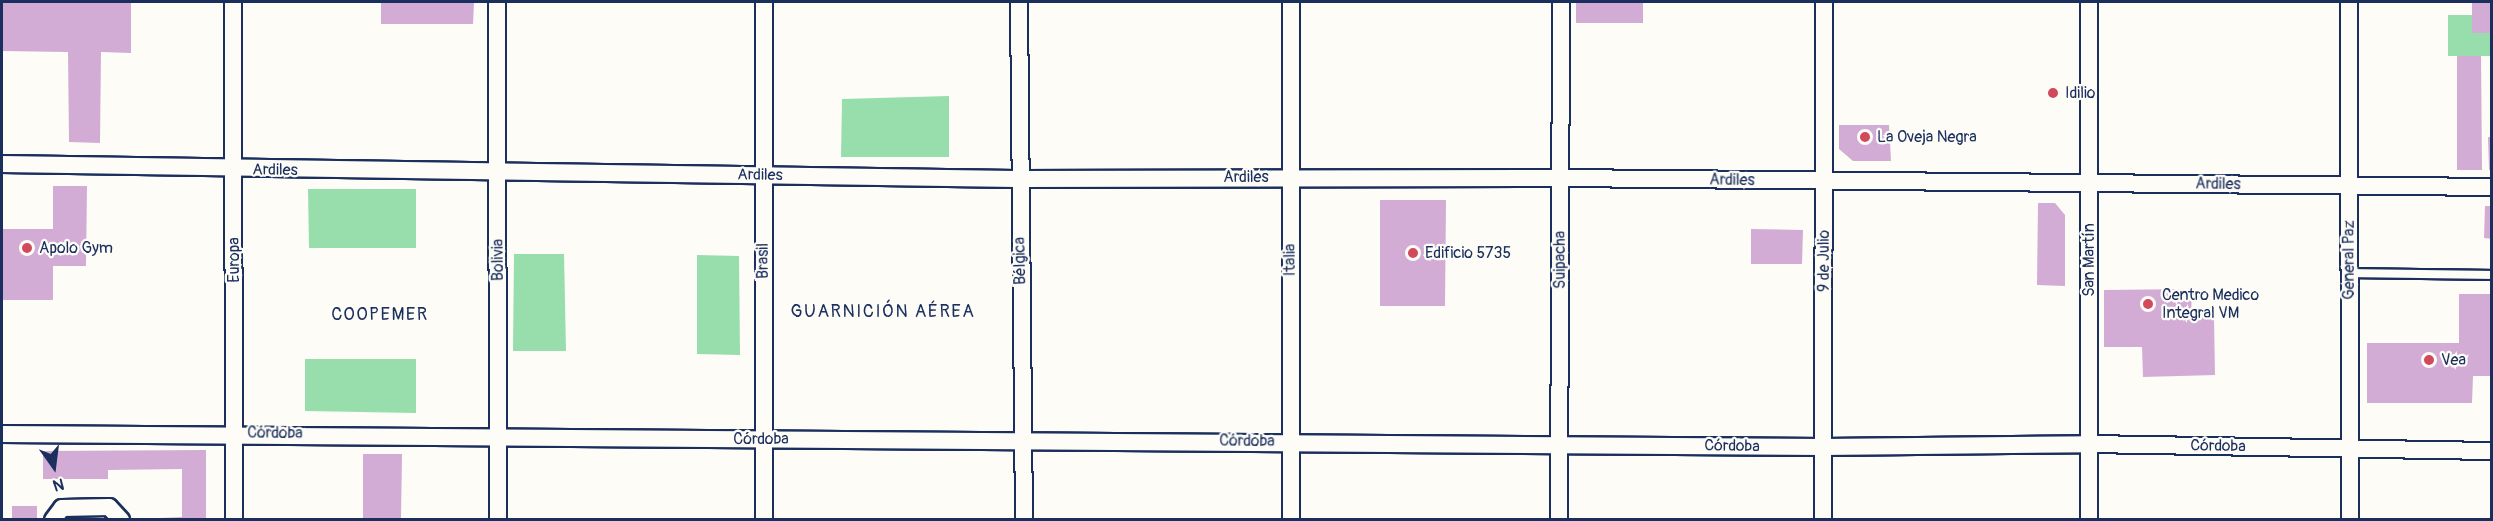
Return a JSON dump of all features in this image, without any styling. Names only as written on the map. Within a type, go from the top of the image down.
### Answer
[{"type":"street","name":"Europa","points":[[233,2],[234,519]]},
{"type":"street","name":"Bolivia","points":[[497,2],[498,519]]},
{"type":"street","name":"Brasil","points":[[764,2],[762,175],[764,519]]},
{"type":"street","name":"Bélgica","points":[[1019,2],[1018,179],[1024,519]]},
{"type":"street","name":"Italia","points":[[1291,2],[1289,177],[1291,519]]},
{"type":"street","name":"Suipacha","points":[[1559,519],[1561,2]]},
{"type":"street","name":"9 de Julio","points":[[1823,519],[1824,2]]},
{"type":"street","name":"San Martín","points":[[2089,2],[2089,519]]},
{"type":"street","name":"General Paz","points":[[2349,2],[2350,519]]},
{"type":"street","name":"Ardiles","points":[[2,164],[1018,179],[1560,178],[2492,187]]},
{"type":"street","name":"Córdoba","points":[[2,434],[234,433],[765,440],[1024,438],[1823,447],[2089,444],[2492,451]]},
{"type":"street","points":[[53,519],[62,508],[109,507],[121,519]]},
{"type":"lane","points":[[2350,273],[2492,275]]},
{"type":"green space","points":[[2448,15],[2472,15],[2472,33],[2491,33],[2491,56],[2448,56]]},
{"type":"green space","points":[[949,96],[949,157],[841,157],[842,99]]},
{"type":"green space","points":[[308,189],[416,189],[416,248],[309,248]]},
{"type":"green space","points":[[514,254],[564,254],[566,351],[513,351]]},
{"type":"green space","points":[[697,255],[739,256],[740,355],[697,354]]},
{"type":"green space","points":[[305,359],[416,359],[416,413],[305,411]]},
{"type":"building","points":[[2,2],[131,2],[131,53],[101,52],[100,143],[69,142],[68,52],[2,51]]},
{"type":"building","points":[[381,2],[474,2],[473,24],[381,24]]},
{"type":"building","points":[[1576,2],[1643,2],[1643,23],[1576,23]]},
{"type":"building","points":[[2472,2],[2492,2],[2492,33],[2472,33]]},
{"type":"building","points":[[2457,56],[2481,56],[2482,170],[2457,170]]},
{"type":"building","name":"La Oveja Negra","points":[[1839,125],[1889,125],[1891,161],[1853,161],[1839,149]]},
{"type":"building","points":[[2488,137],[2492,137],[2492,170],[2489,170]]},
{"type":"building","points":[[53,186],[87,186],[86,266],[53,266],[53,300],[2,300],[2,229],[53,229]]},
{"type":"building","name":"Edificio 5735","points":[[1380,200],[1446,200],[1445,306],[1380,306]]},
{"type":"building","points":[[2038,203],[2055,203],[2065,215],[2065,286],[2037,285]]},
{"type":"building","points":[[2485,206],[2492,206],[2492,239],[2484,238]]},
{"type":"building","points":[[1751,229],[1803,230],[1802,264],[1751,264]]},
{"type":"building","points":[[2192,289],[2191,317],[2214,317],[2215,375],[2143,377],[2142,347],[2104,347],[2104,290]]},
{"type":"building","name":"Vea","points":[[2459,294],[2492,294],[2492,376],[2473,376],[2472,403],[2367,403],[2367,343],[2459,343]]},
{"type":"building","points":[[206,450],[206,519],[139,519],[182,517],[182,469],[108,470],[108,479],[43,479],[43,451]]},
{"type":"building","points":[[363,454],[402,454],[401,519],[363,519]]},
{"type":"building","points":[[12,506],[37,506],[37,519],[12,519]]},
{"type":"place","name":"Idilio","points":[[2053,93]]},
{"type":"place","name":"La Oveja Negra","points":[[1865,137]]},
{"type":"place","name":"Apolo Gym","points":[[27,248]]},
{"type":"place","name":"Edificio 5735","points":[[1413,253]]},
{"type":"place","name":"Centro Medico Integral VM","points":[[2148,304]]},
{"type":"place","name":"Vea","points":[[2429,360]]},
{"type":"district","name":"GUARNICIÓN AÉREA","points":[[883,312]]},
{"type":"district","name":"COOPEMER","points":[[380,315]]}]
